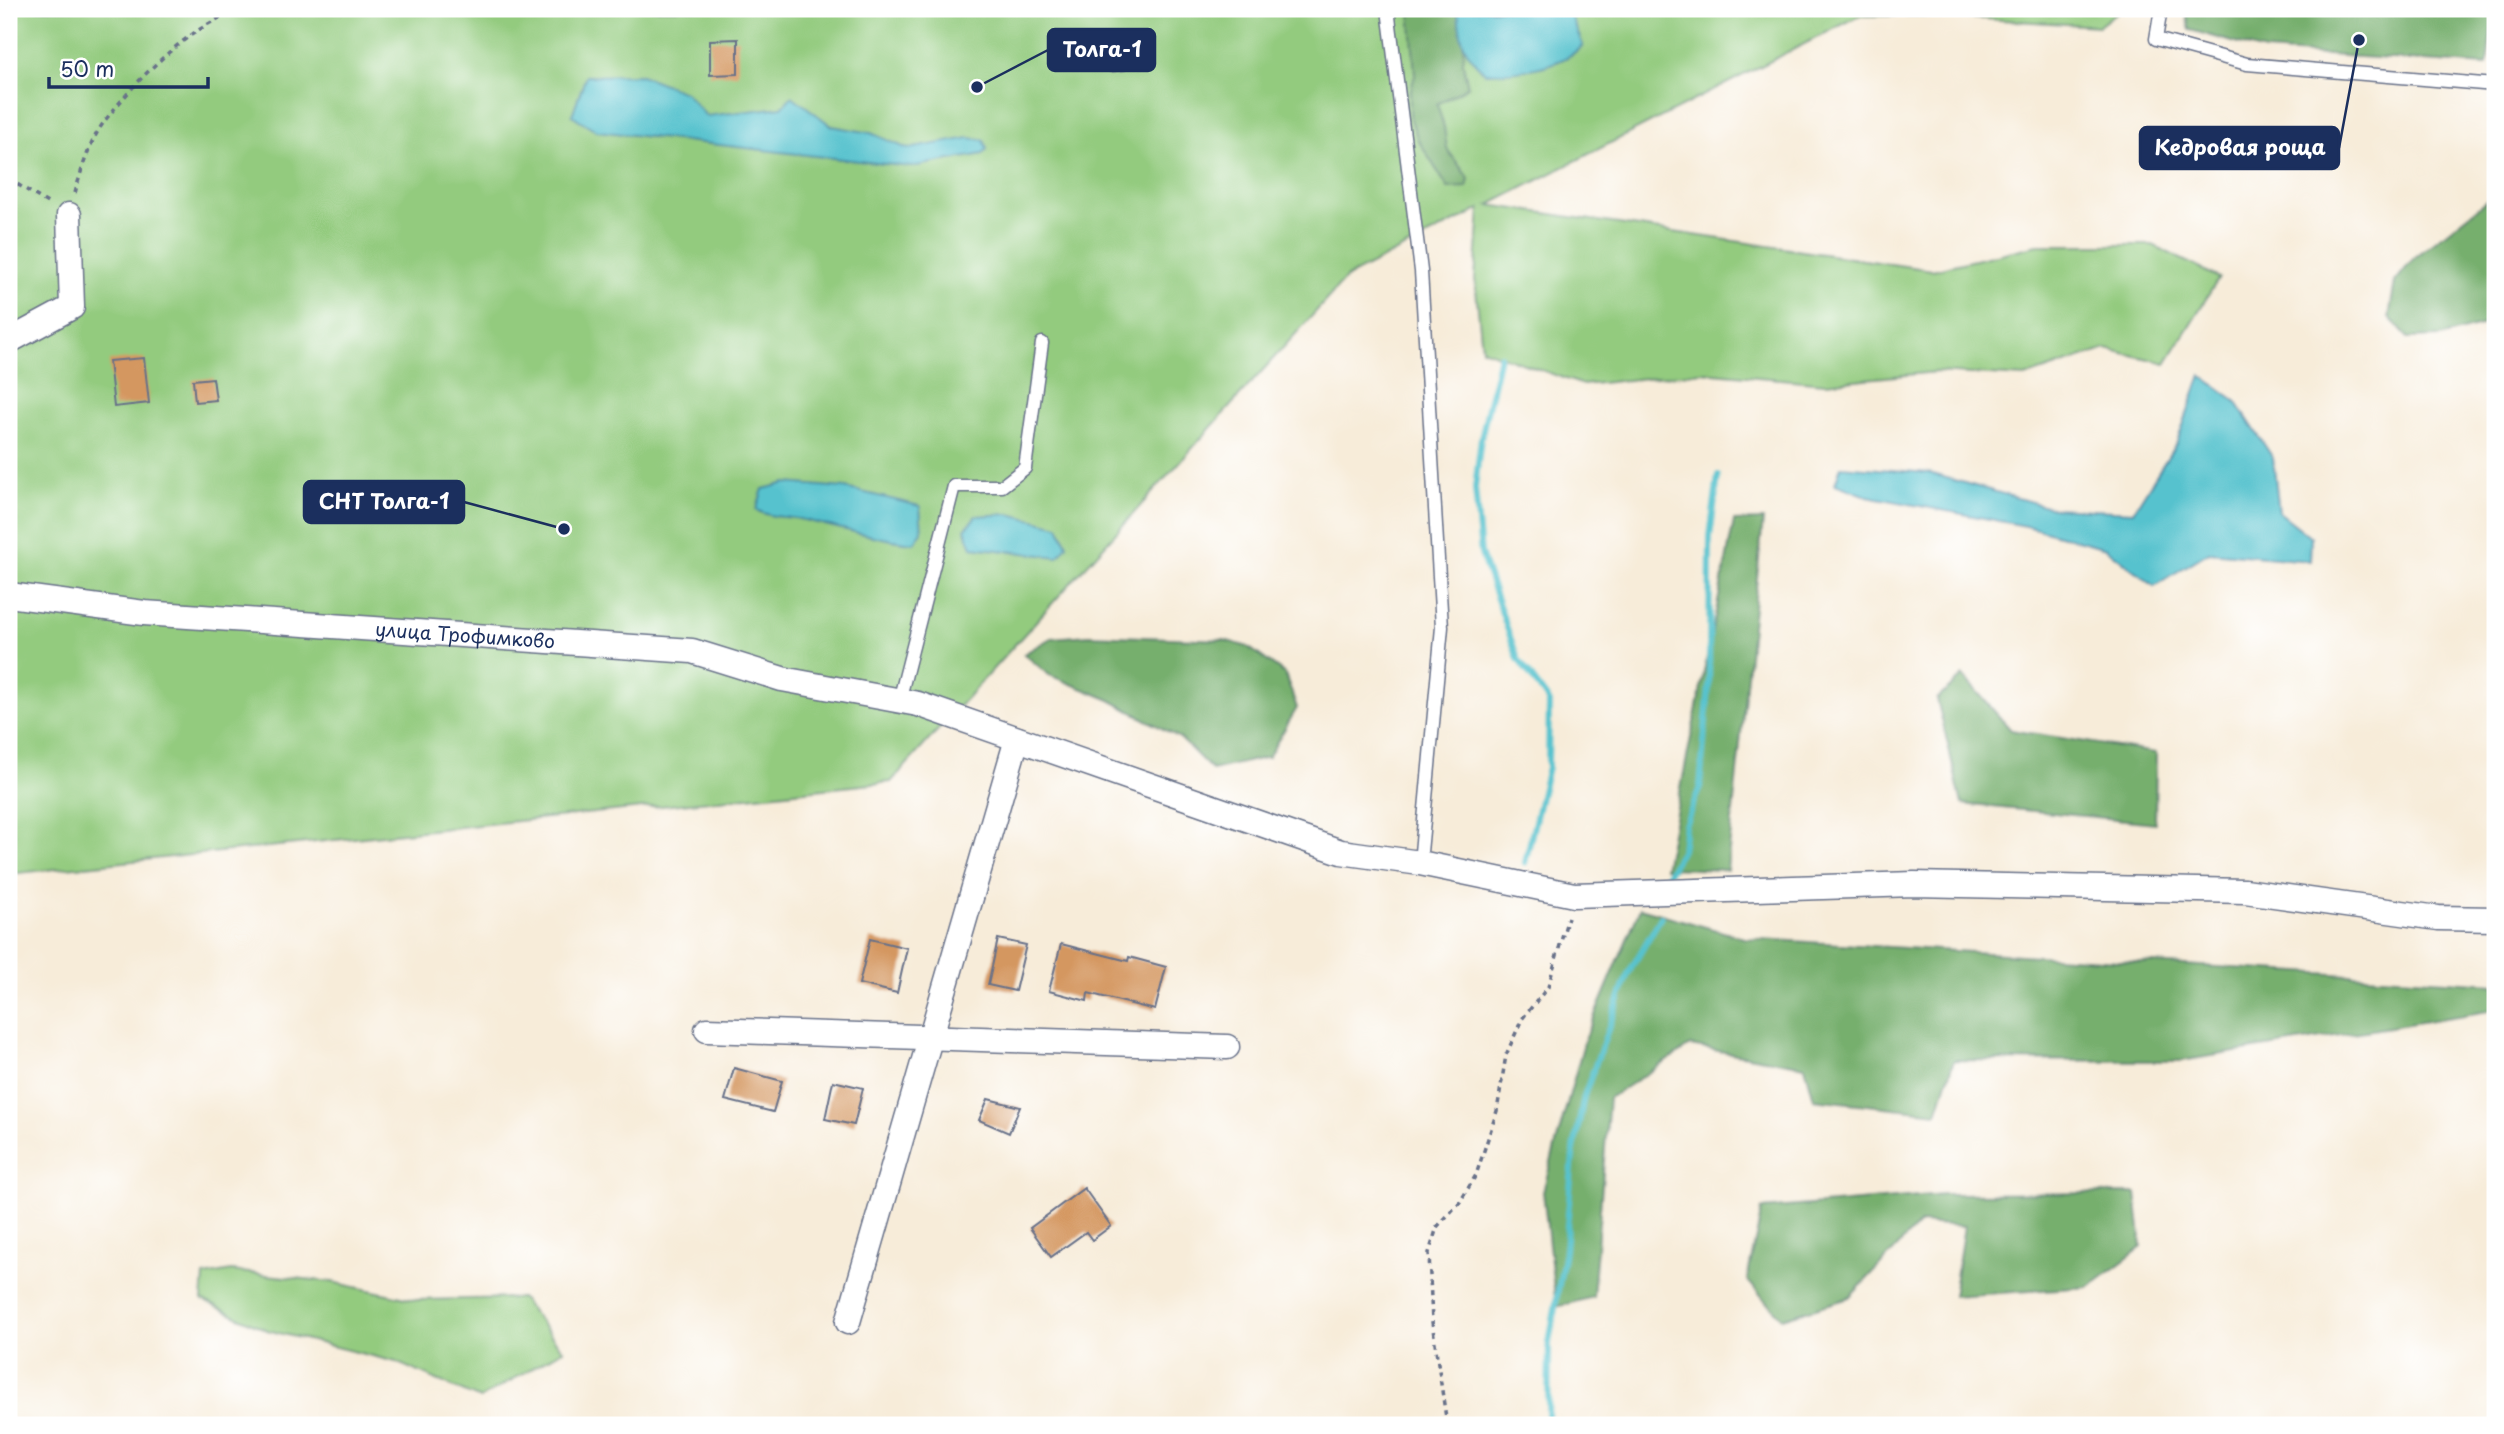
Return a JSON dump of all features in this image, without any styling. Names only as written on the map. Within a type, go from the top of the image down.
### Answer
[{"type":"street","points":[[9,341],[72,307],[69,215]]},
{"type":"street","name":"улица Трофимково","points":[[9,595],[145,613],[692,651],[782,679],[909,702],[1341,852],[1420,863],[1574,895],[1914,884],[2245,891],[2438,918],[2495,919]]},
{"type":"street","points":[[848,1322],[1017,739]]},
{"type":"street","points":[[707,1030],[1227,1046]]},
{"type":"lane","points":[[1388,9],[1421,271],[1443,626],[1420,863]]},
{"type":"lane","points":[[2161,9],[2156,39],[2247,64],[2495,85]]},
{"type":"lane","points":[[909,702],[954,485],[1002,486],[1025,468],[1042,343]]},
{"type":"path","points":[[215,9],[219,16]]},
{"type":"path","points":[[9,179],[69,215],[83,162],[106,119],[178,45],[219,16],[241,9]]},
{"type":"path","points":[[1447,1425],[1432,1322],[1429,1253],[1437,1227],[1460,1202],[1476,1175],[1497,1111],[1506,1055],[1521,1019],[1548,987],[1574,895]]},
{"type":"green space","points":[[9,9],[2121,9],[2099,26],[1921,15],[1859,16],[1489,205],[1932,270],[2038,245],[2153,245],[2219,278],[2166,363],[2106,349],[2025,377],[1936,372],[1825,383],[1702,372],[1583,385],[1482,349],[1475,279],[1480,209],[1347,277],[891,782],[9,874]]},
{"type":"green space","points":[[1410,9],[1465,9],[1463,64],[1468,87],[1437,104],[1447,149],[1469,179],[1467,187],[1448,188],[1418,140],[1410,117],[1410,93],[1415,75]]},
{"type":"green space","points":[[2185,9],[2494,9],[2487,65],[2264,51],[2190,30]]},
{"type":"green space","points":[[2495,194],[2495,322],[2440,337],[2408,338],[2389,317],[2395,282],[2414,258]]},
{"type":"green space","points":[[1763,520],[1727,870],[1665,868],[1734,521]]},
{"type":"green space","points":[[1089,635],[1224,640],[1248,647],[1285,674],[1297,708],[1268,757],[1212,770],[1180,738],[1110,700],[1049,675],[1024,654],[1051,638]]},
{"type":"green space","points":[[1963,676],[2011,730],[2156,753],[2155,823],[1962,804],[1937,699]]},
{"type":"green space","points":[[1640,908],[1744,938],[2495,984],[2495,1010],[2181,1061],[1954,1060],[1937,1113],[1814,1099],[1805,1066],[1690,1046],[1609,1098],[1593,1297],[1556,1307],[1543,1191],[1585,1039]]},
{"type":"green space","points":[[2136,1193],[2142,1247],[2089,1287],[1953,1296],[1964,1226],[1920,1223],[1849,1298],[1782,1318],[1747,1280],[1762,1209],[1944,1194]]},
{"type":"green space","points":[[231,1271],[332,1282],[415,1300],[521,1298],[563,1350],[480,1399],[396,1362],[267,1330],[202,1300],[204,1276]]},
{"type":"water","points":[[1458,9],[1568,9],[1583,45],[1563,59],[1537,68],[1485,73],[1471,58],[1464,44]]},
{"type":"water","points":[[641,75],[685,92],[706,116],[782,107],[792,96],[832,126],[871,133],[908,149],[969,138],[984,140],[987,149],[983,154],[911,167],[597,131],[572,115],[586,76]]},
{"type":"water","points":[[2201,375],[2235,400],[2273,458],[2279,512],[2311,537],[2310,561],[2209,552],[2154,586],[2106,548],[2026,526],[1867,496],[1835,484],[1841,466],[1929,473],[2053,508],[2133,512],[2177,442]]},
{"type":"water","points":[[786,483],[845,488],[920,506],[922,532],[914,543],[772,516],[756,510],[763,489]]},
{"type":"water","points":[[1009,514],[1059,526],[1067,545],[1058,557],[972,547],[965,529],[976,516]]},
{"type":"building","points":[[738,39],[738,74],[710,75],[710,40]]},
{"type":"building","points":[[1123,51],[1125,70],[1110,72],[1107,53]]},
{"type":"building","points":[[144,358],[149,403],[114,407],[109,361]]},
{"type":"building","points":[[213,378],[216,400],[195,402],[193,380]]},
{"type":"building","points":[[870,939],[907,948],[897,993],[859,984]]},
{"type":"building","points":[[998,939],[1026,945],[1015,991],[988,985]]},
{"type":"building","points":[[1061,944],[1128,961],[1129,957],[1166,967],[1155,1010],[1088,993],[1087,1001],[1049,991]]},
{"type":"building","points":[[734,1068],[782,1081],[773,1112],[725,1100]]},
{"type":"building","points":[[833,1081],[863,1088],[854,1125],[825,1119]]},
{"type":"building","points":[[988,1099],[1020,1107],[1009,1133],[979,1120]]},
{"type":"building","points":[[1084,1188],[1111,1226],[1092,1240],[1086,1232],[1051,1257],[1030,1228]]},
{"type":"waterway","points":[[1500,356],[1481,438],[1475,488],[1481,554],[1518,659],[1549,701],[1548,767],[1525,863]]},
{"type":"waterway","points":[[1668,873],[1682,850],[1685,825],[1700,787],[1709,687],[1710,537],[1718,476]]},
{"type":"waterway","points":[[1548,1425],[1549,1343],[1565,1250],[1573,1155],[1584,1096],[1628,974],[1661,917]]},
{"type":"place","name":"Кедровая роща","points":[[2359,40]]},
{"type":"place","name":"Толга-1","points":[[977,87]]},
{"type":"place","name":"СНТ Толга-1","points":[[564,529]]}]
